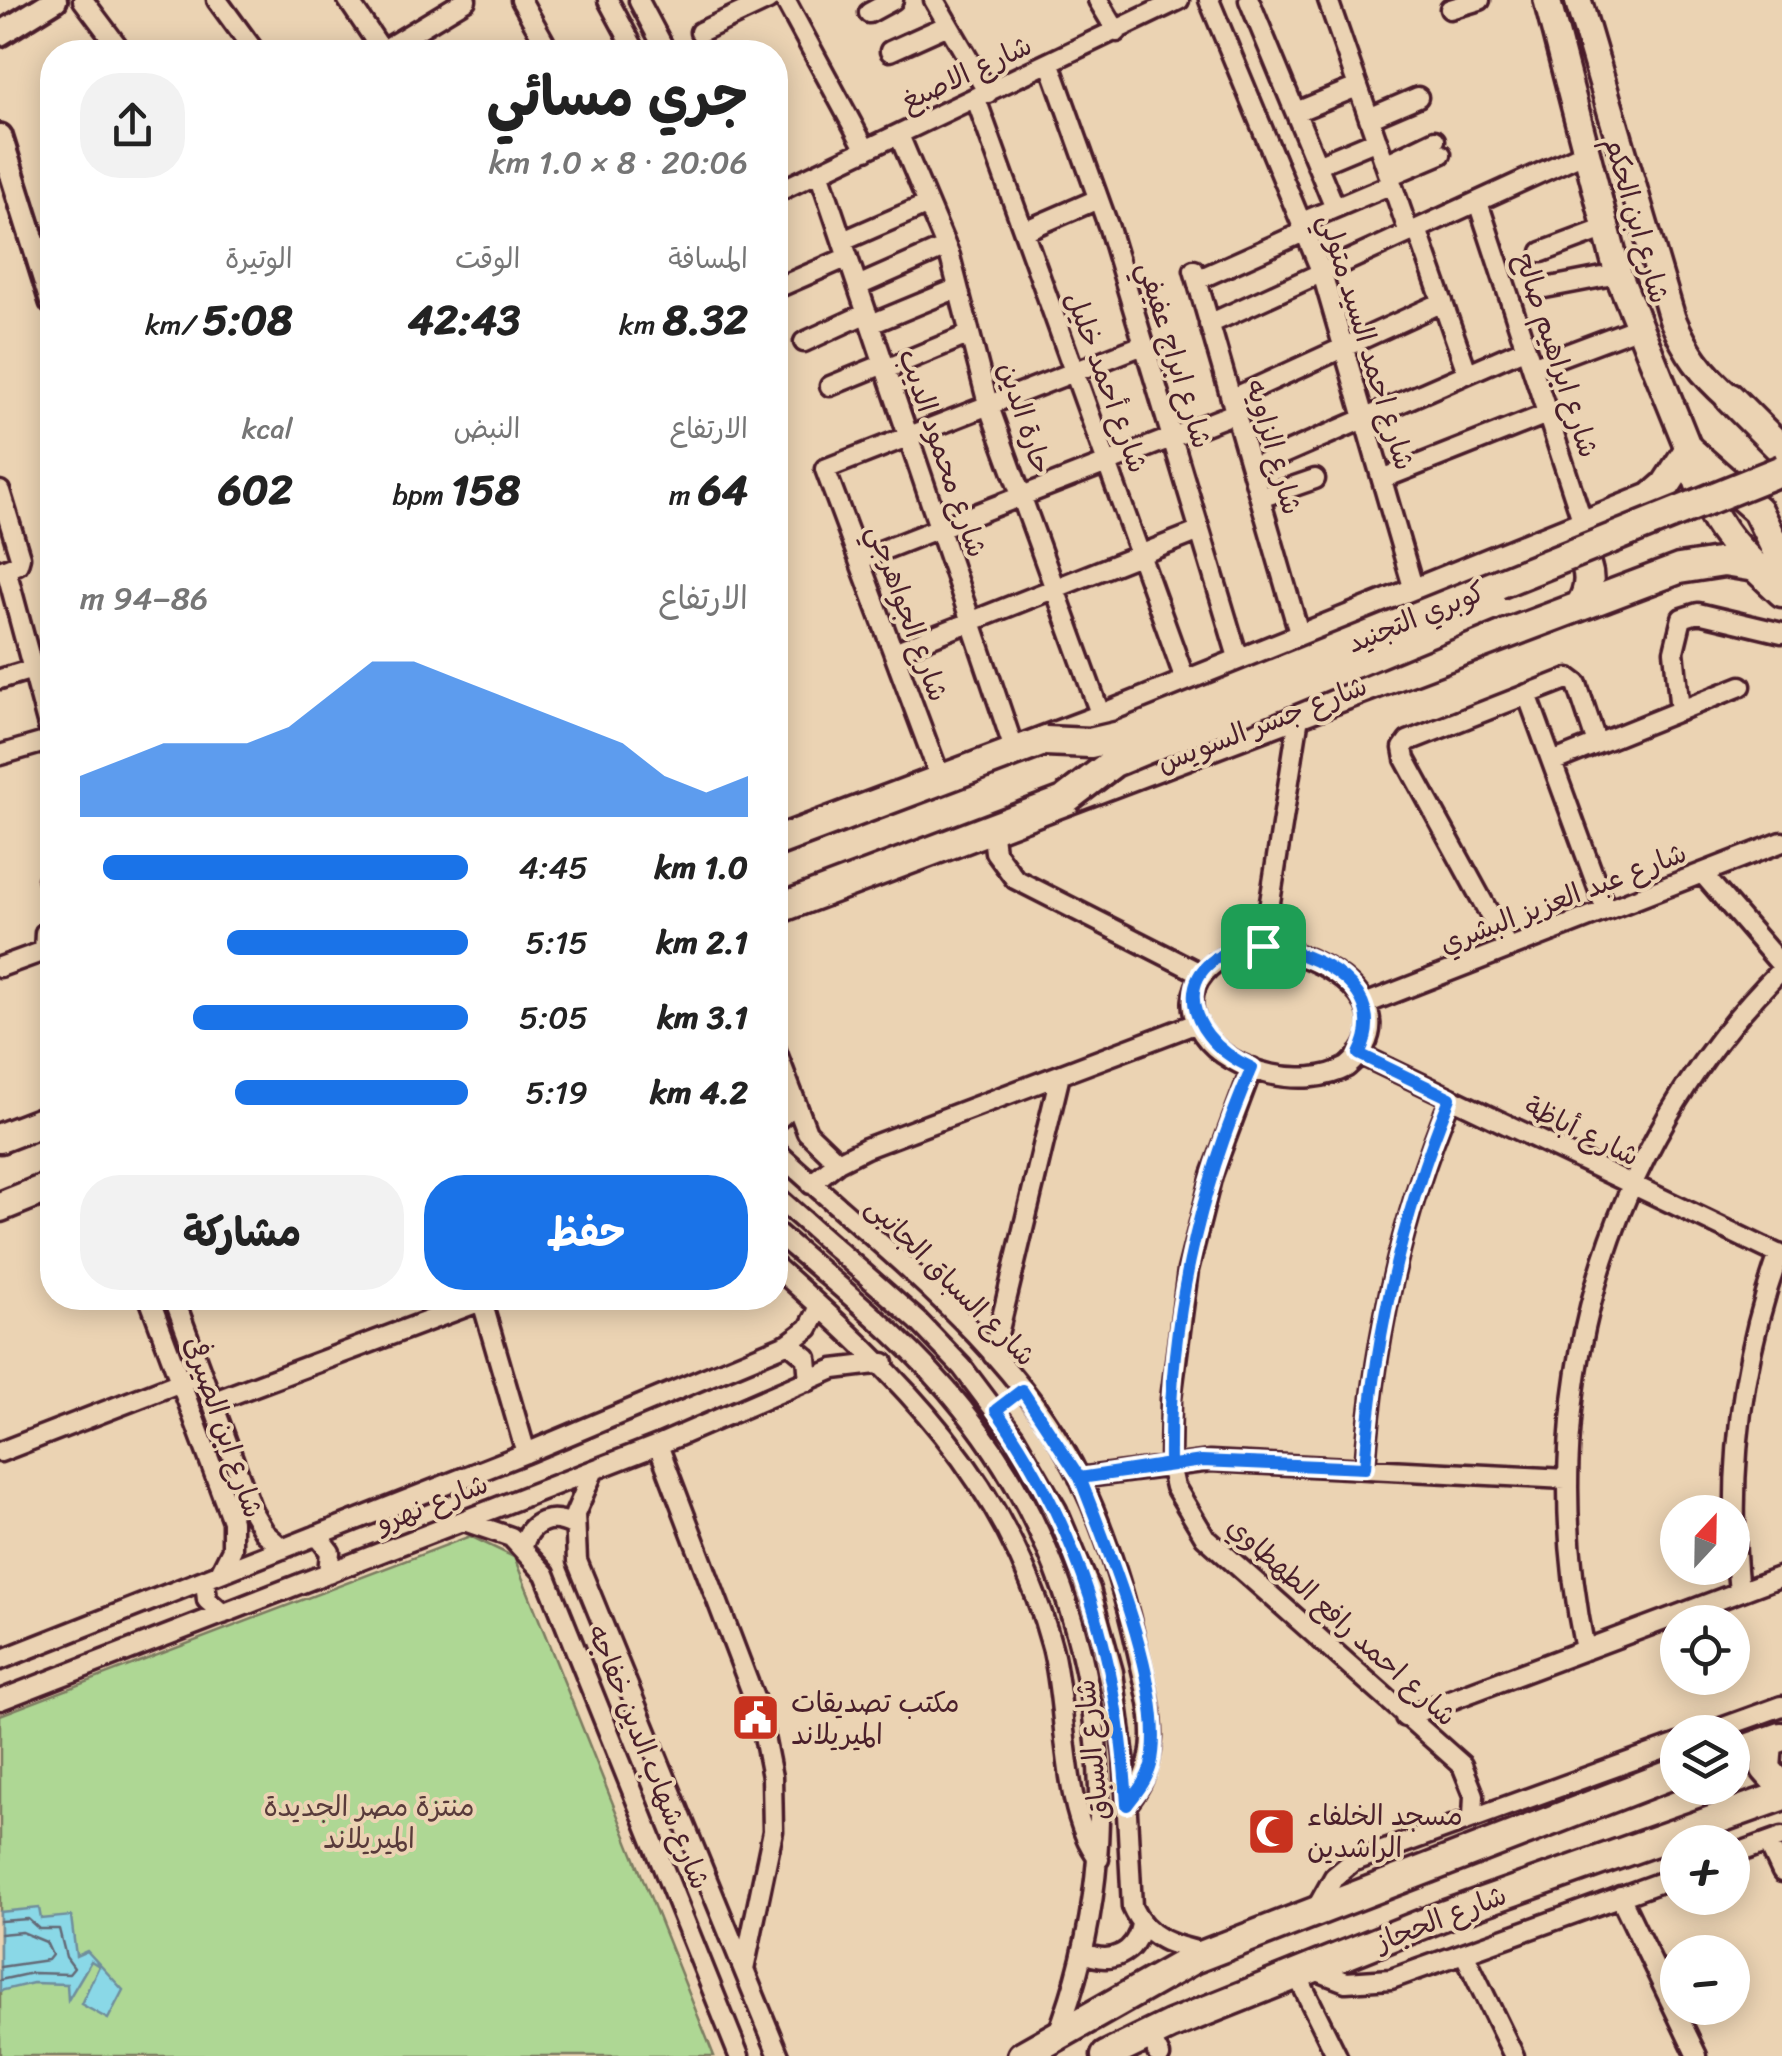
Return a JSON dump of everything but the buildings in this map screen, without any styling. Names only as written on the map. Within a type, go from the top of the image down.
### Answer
[{"type":"main road","name":"شارع ابن الحكم","points":[[1547,0],[1618,274],[1636,328],[1689,450]]},
{"type":"main road","name":"شارع ابن الحكم","points":[[1578,0],[1672,318],[1685,349],[1704,376],[1730,398]]},
{"type":"main road","points":[[1730,398],[1782,418]]},
{"type":"main road","points":[[1730,398],[1782,450]]},
{"type":"main road","points":[[788,837],[1240,664],[1651,498],[1666,485],[1689,450]]},
{"type":"main road","points":[[1689,450],[1708,513],[1733,548],[1768,564]]},
{"type":"main road","points":[[1689,450],[1746,498],[1766,523],[1768,564],[1782,592]]},
{"type":"main road","name":"كوبري التجنيد","points":[[1045,740],[1075,744],[1120,736],[1782,470]]},
{"type":"main road","name":"كوبري التجنيد","points":[[1067,798],[1114,762],[1782,490]]},
{"type":"main road","points":[[1549,540],[1562,542],[1583,557],[1590,582],[1580,606]]},
{"type":"main road","name":"شارع جسر السويس","points":[[788,905],[1694,565],[1768,564]]},
{"type":"main road","points":[[0,1138],[40,1123]]},
{"type":"main road","points":[[0,1207],[40,1191]]},
{"type":"main road","points":[[1750,1748],[1775,1739]]},
{"type":"main road","points":[[1775,1739],[1766,1769],[1782,1787]]},
{"type":"main road","name":"شارع الحجاز","points":[[1022,2056],[1105,2006],[1207,1953],[1660,1779]]},
{"type":"main road","name":"شارع الحجاز","points":[[1750,1799],[1782,1796]]},
{"type":"main road","name":"شارع الحجاز","points":[[1106,2056],[1154,2045],[1303,1971],[1628,1847],[1716,1805]]},
{"type":"street","points":[[0,34],[55,0]]},
{"type":"street","points":[[83,0],[113,40]]},
{"type":"street","points":[[218,0],[246,40]]},
{"type":"street","points":[[348,0],[374,40]]},
{"type":"street","points":[[401,40],[466,0]]},
{"type":"street","points":[[521,0],[543,40]]},
{"type":"street","points":[[628,40],[611,6],[640,0],[660,40]]},
{"type":"street","points":[[700,32],[768,0]]},
{"type":"street","points":[[785,0],[866,150]]},
{"type":"street","points":[[869,12],[893,0]]},
{"type":"street","name":"شارع أحمد خليل","points":[[934,0],[982,96],[1024,231],[1186,685]]},
{"type":"street","points":[[1098,0],[1117,32]]},
{"type":"street","name":"شارع الاصبغ","points":[[788,188],[1179,0]]},
{"type":"street","name":"شارع احمد السيد متولي","points":[[1209,0],[1322,272],[1415,594]]},
{"type":"street","points":[[1250,0],[1335,208]]},
{"type":"street","points":[[1328,0],[1389,175],[1467,372]]},
{"type":"street","points":[[1450,9],[1480,0]]},
{"type":"street","points":[[890,51],[948,24]]},
{"type":"street","name":"شارع ابراج عفيفي","points":[[1050,64],[1098,199],[1240,664]]},
{"type":"street","points":[[1296,112],[1358,86]]},
{"type":"street","points":[[1369,118],[1418,96]]},
{"type":"street","name":"حارة الدين","points":[[899,135],[946,247],[988,404],[1102,718]]},
{"type":"street","points":[[0,136],[40,264]]},
{"type":"street","points":[[1317,165],[1377,140]]},
{"type":"street","points":[[1304,226],[1438,147]]},
{"type":"street","points":[[1210,324],[1586,152]]},
{"type":"street","name":"شارع محمود الديب","points":[[819,172],[1015,752]]},
{"type":"street","points":[[1024,231],[1098,199]]},
{"type":"street","name":"شارع ابراهيم صالح","points":[[1478,202],[1584,526]]},
{"type":"street","points":[[788,282],[928,204]]},
{"type":"street","name":"شارع الزاويه","points":[[1301,640],[1196,275],[1304,226]]},
{"type":"street","points":[[1542,252],[1606,228]]},
{"type":"street","points":[[858,286],[946,247]]},
{"type":"street","points":[[1545,288],[1618,274]]},
{"type":"street","points":[[804,342],[958,288]]},
{"type":"street","points":[[860,559],[1171,438],[1442,302]]},
{"type":"street","points":[[1532,367],[1636,328]]},
{"type":"street","points":[[830,386],[970,334]]},
{"type":"street","points":[[908,435],[1143,344]]},
{"type":"street","points":[[1251,468],[1526,348]]},
{"type":"street","points":[[1382,479],[1547,414]]},
{"type":"street","name":"شارع الجواهرجي","points":[[908,435],[825,470],[940,780]]},
{"type":"street","points":[[1260,498],[1315,479]]},
{"type":"street","points":[[0,490],[19,553],[18,564],[3,570],[40,695]]},
{"type":"street","points":[[894,652],[1200,532]]},
{"type":"street","points":[[1680,711],[1674,658],[1676,628],[1682,618],[1698,614],[1782,633]]},
{"type":"street","points":[[0,679],[33,669]]},
{"type":"street","points":[[1508,948],[1402,752],[1408,741],[1566,678],[1574,680],[1596,744]]},
{"type":"street","points":[[1552,762],[1741,686]]},
{"type":"street","points":[[1527,694],[1606,910]]},
{"type":"street","points":[[1263,946],[1300,710]]},
{"type":"street","points":[[0,755],[40,743]]},
{"type":"street","points":[[992,826],[995,852],[1015,880],[1202,974]]},
{"type":"street","name":"شارع عبد العزيز البشري","points":[[1364,1004],[1782,842]]},
{"type":"street","points":[[1585,1650],[1570,1564],[1566,1478],[1571,1396],[1583,1328],[1601,1262],[1630,1185],[1697,1069],[1782,968],[1702,874]]},
{"type":"street","points":[[1263,946],[1301,954],[1324,964],[1354,987],[1364,1004],[1368,1024],[1359,1054],[1339,1071],[1283,1076],[1252,1068],[1212,1045],[1197,1023],[1194,1003],[1202,974],[1228,952],[1263,946]]},
{"type":"street","points":[[0,967],[40,952]]},
{"type":"street","points":[[812,1184],[838,1162],[1197,1023]]},
{"type":"street","name":"شارع أباظة","points":[[1359,1054],[1780,1255]]},
{"type":"street","points":[[1170,1464],[1172,1383],[1188,1270],[1212,1175],[1252,1068]]},
{"type":"street","points":[[993,1355],[1060,1075]]},
{"type":"street","points":[[788,1083],[811,1138],[838,1162]]},
{"type":"street","points":[[788,1108],[793,1097]]},
{"type":"street","points":[[1365,1468],[1373,1381],[1388,1294],[1410,1208],[1450,1098]]},
{"type":"street","name":"شارع السباق الجانبى","points":[[788,1162],[993,1355],[1022,1390],[1080,1478],[1128,1611],[1152,1728],[1147,1776],[1127,1805]]},
{"type":"street","name":"شارع السباق","points":[[788,1207],[933,1336],[996,1410],[1066,1530],[1090,1589],[1113,1672],[1127,1805],[1128,1887],[1142,1924]]},
{"type":"street","name":"شارع السباق","points":[[788,1243],[930,1371],[974,1424],[1048,1552],[1080,1640],[1096,1742],[1099,1859],[1084,1952],[1056,2038]]},
{"type":"street","points":[[1739,1592],[1734,1519],[1739,1421],[1754,1337],[1780,1255]]},
{"type":"street","points":[[795,1284],[813,1265]]},
{"type":"street","points":[[788,1278],[884,1364],[950,1439],[988,1499],[1033,1588],[1057,1668],[1078,1822],[1099,1859]]},
{"type":"street","name":"شارع نهرو","points":[[0,1660],[526,1453],[789,1343],[809,1328],[820,1306]]},
{"type":"street","name":"شارع ابن الصيرفى","points":[[154,1310],[232,1521],[232,1548],[213,1576]]},
{"type":"street","name":"شارع ابن الصيرفى","points":[[178,1310],[255,1518],[283,1548]]},
{"type":"street","points":[[212,1402],[453,1310]]},
{"type":"street","points":[[487,1310],[526,1453]]},
{"type":"street","points":[[789,1343],[807,1358],[809,1381]]},
{"type":"street","name":"شارع نهرو","points":[[0,1700],[658,1445],[809,1381],[856,1364],[884,1364]]},
{"type":"street","points":[[0,1452],[202,1374]]},
{"type":"street","points":[[996,1410],[1022,1390]]},
{"type":"street","points":[[950,1439],[974,1424]]},
{"type":"street","points":[[658,1445],[759,1711],[768,1750],[772,1845],[744,1970]]},
{"type":"street","points":[[1080,1478],[1210,1461],[1566,1478]]},
{"type":"street","name":"شارع احمد رافع الطهطاوي","points":[[1170,1464],[1179,1498],[1204,1536],[1462,1765],[1474,1796],[1473,1817]]},
{"type":"street","name":"شارع شهاب الدين خفاجه","points":[[594,1470],[582,1491],[574,1526],[581,1573],[779,2056]]},
{"type":"street","points":[[464,1521],[500,1531],[523,1546],[538,1522],[553,1518],[574,1526]]},
{"type":"street","points":[[1066,1530],[1095,1518]]},
{"type":"street","points":[[318,1535],[330,1552],[328,1573]]},
{"type":"street","name":"شارع شهاب الدين خفاجه","points":[[523,1546],[550,1586],[739,2056]]},
{"type":"street","points":[[213,1576],[208,1600],[222,1614]]},
{"type":"street","points":[[1405,1717],[1782,1576]]},
{"type":"street","points":[[1750,1718],[1782,1706]]},
{"type":"street","points":[[1315,1911],[1331,1881],[1352,1862],[1660,1750]]},
{"type":"street","points":[[1750,1849],[1775,1839],[1782,1872]]},
{"type":"street","points":[[1303,1971],[1338,1980],[1374,1982],[1660,1882]]},
{"type":"street","points":[[1620,1896],[1697,2056]]},
{"type":"street","points":[[1084,1952],[1102,1959],[1120,1956],[1135,1943],[1142,1924],[1161,1940],[1207,1953]]},
{"type":"street","points":[[1464,1953],[1514,2056]]},
{"type":"street","points":[[1303,1971],[1336,2056]]},
{"type":"green space","name":"منتزة مصر الجديدة الميريلاند","points":[[470,1536],[514,1557],[714,2056],[0,2056],[0,1715]]},
{"type":"water","points":[[39,1908],[41,1919],[71,1916],[76,1956],[87,1951],[123,1990],[108,2019],[81,2004],[99,1966],[91,1961],[68,2000],[67,1984],[33,1983],[0,1991],[0,1912]]},
{"type":"place","name":"مكتب تصديقات الميريلاند","points":[[756,1718]]},
{"type":"place","name":"مسجد الخلفاء الراشدين","points":[[1272,1831]]},
{"type":"route","points":[[1263,946],[1218,957],[1202,974],[1195,993],[1197,1023],[1206,1038],[1223,1053],[1252,1068],[1202,1206],[1188,1270],[1172,1383],[1170,1464],[1080,1478],[1128,1611],[1150,1710],[1151,1762],[1147,1776],[1127,1805],[1117,1693],[1090,1589],[1047,1491],[996,1410],[1022,1390],[1080,1478],[1202,1461],[1365,1468],[1373,1381],[1388,1294],[1410,1208],[1450,1098],[1359,1054],[1367,1035],[1368,1014],[1360,995],[1347,980],[1301,954],[1263,946]]}]
